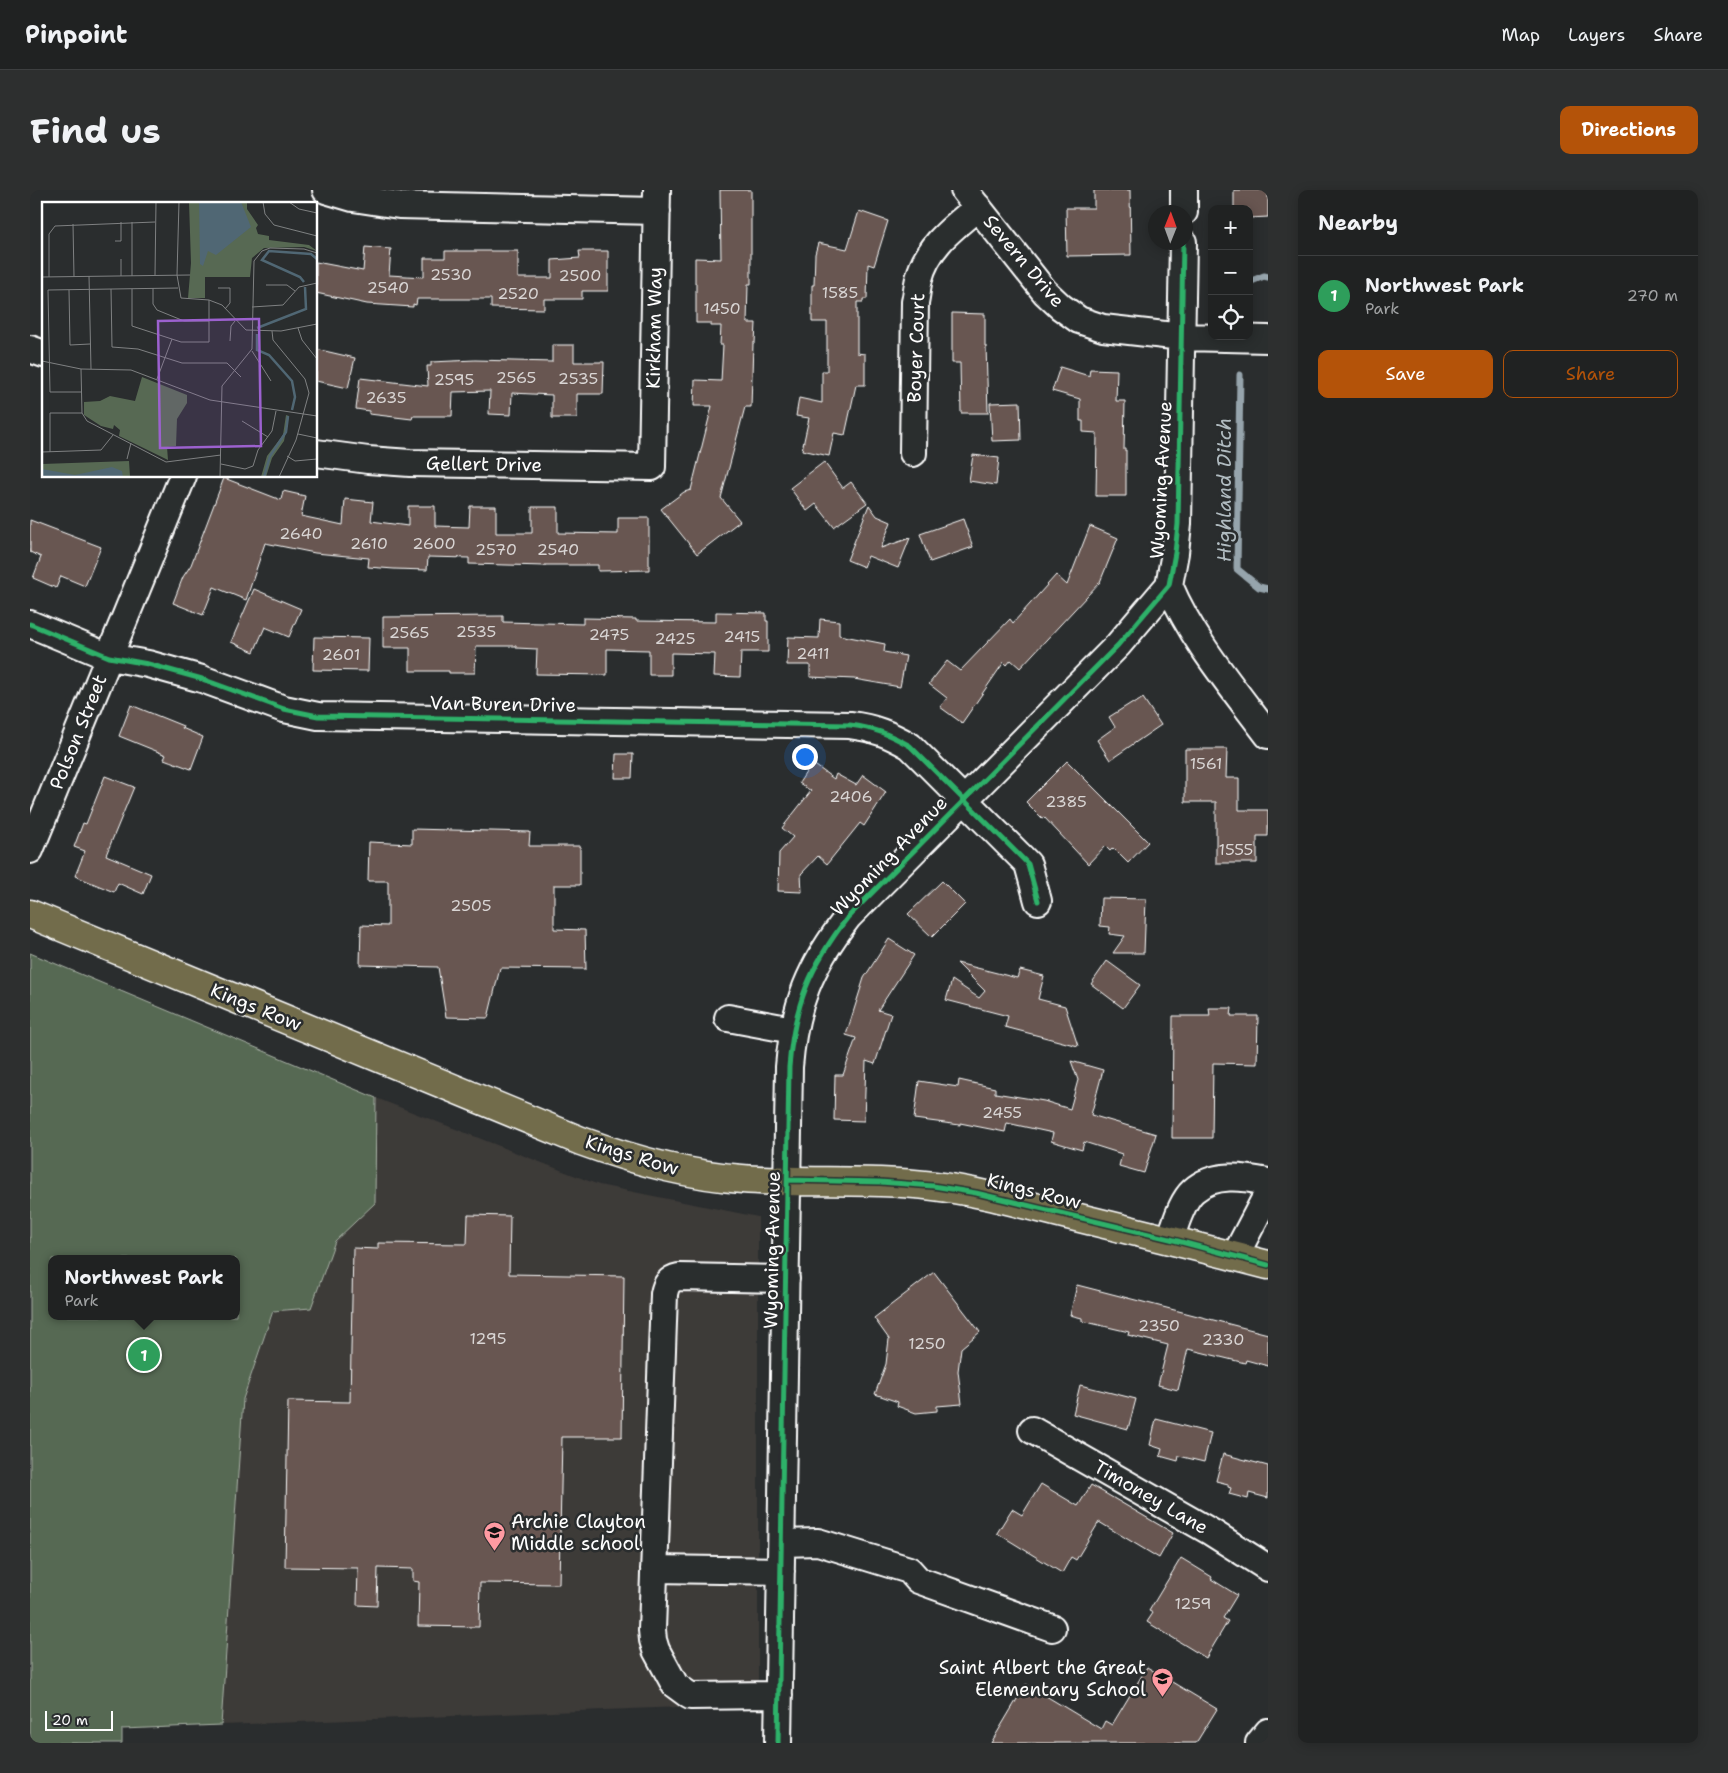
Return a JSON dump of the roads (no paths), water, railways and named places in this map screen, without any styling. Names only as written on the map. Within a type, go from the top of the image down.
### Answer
[{"type":"main road","name":"Kings Row","points":[[30,914],[562,1133],[622,1156],[650,1164],[704,1175],[743,1180],[880,1182],[959,1190],[1170,1239],[1268,1265]]},
{"type":"street","points":[[326,190],[353,198],[416,206],[657,201]]},
{"type":"street","points":[[1184,190],[1184,205]]},
{"type":"street","name":"Severn Drive","points":[[971,198],[1045,292],[1061,308],[1080,320],[1103,328],[1182,337],[1268,339]]},
{"type":"street","name":"Boyer Court","points":[[913,453],[915,302],[919,278],[929,254],[971,198]]},
{"type":"street","name":"Kirkham Way","points":[[652,467],[657,201]]},
{"type":"street","name":"Wyoming Avenue","points":[[778,1743],[789,1067],[798,1006],[810,974],[828,943],[848,917],[1118,646],[1169,585],[1178,524],[1184,250]]},
{"type":"street","points":[[30,349],[42,353]]},
{"type":"street","name":"Gellert Drive","points":[[318,453],[410,463],[652,467]]},
{"type":"street","name":"Polson Street","points":[[30,850],[182,478]]},
{"type":"street","points":[[1169,585],[1176,603],[1212,661],[1268,735]]},
{"type":"street","name":"Van Buren Drive","points":[[30,624],[109,656],[202,679],[284,709],[318,716],[850,725],[871,728],[892,735],[910,746],[1028,864],[1038,901]]},
{"type":"street","points":[[728,1018],[793,1030]]},
{"type":"street","points":[[1170,1239],[1182,1207],[1193,1191],[1206,1183],[1225,1178],[1243,1177],[1268,1182]]},
{"type":"street","points":[[1235,1256],[1268,1193]]},
{"type":"street","points":[[779,1695],[690,1696],[675,1685],[656,1650],[653,1640],[654,1569],[665,1287],[669,1282],[679,1277],[786,1279]]},
{"type":"street","name":"Timoney Lane","points":[[1032,1430],[1211,1532],[1268,1568]]},
{"type":"street","points":[[782,1543],[818,1542],[909,1570],[918,1580],[1052,1628]]},
{"type":"street","points":[[654,1569],[781,1571]]},
{"type":"street","points":[[1259,1743],[1268,1732]]},
{"type":"waterway","name":"Highland Ditch","points":[[1253,280],[1264,276],[1268,277]]},
{"type":"waterway","name":"Highland Ditch","points":[[1240,375],[1237,569],[1259,587],[1268,589]]},
{"type":"place","name":"Northwest Park","points":[[144,1355]]},
{"type":"place","name":"Archie Clayton Middle school","points":[[495,1551]]},
{"type":"place","name":"Saint Albert the Great Elementary School","points":[[1162,1697]]}]
